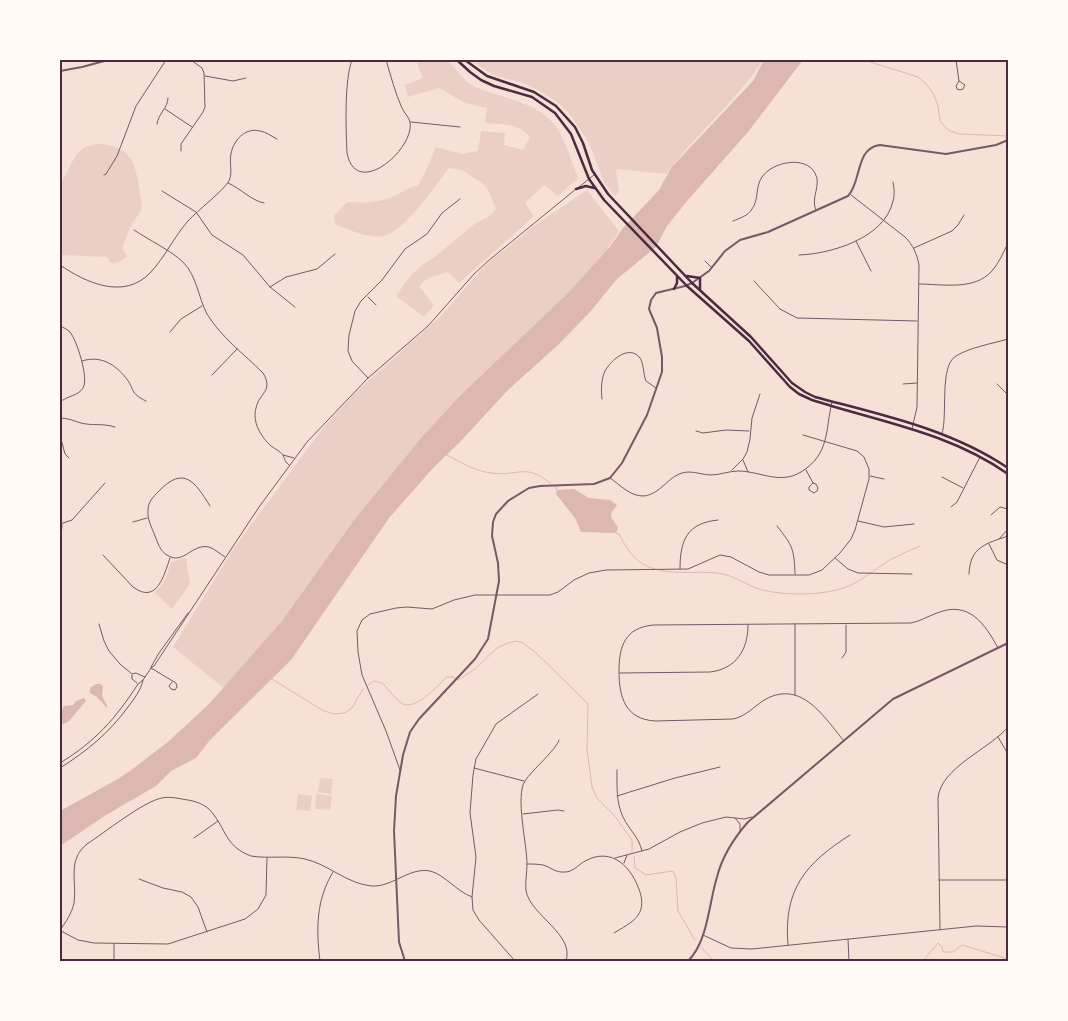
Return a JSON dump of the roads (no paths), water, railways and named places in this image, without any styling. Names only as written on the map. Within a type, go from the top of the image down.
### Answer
[{"type":"main road","points":[[457,60],[470,72],[488,83],[526,94],[552,110],[562,120],[571,134],[595,189],[676,275],[749,341],[794,390],[808,399],[942,438],[980,456],[1008,474]]},
{"type":"main road","points":[[466,60],[478,71],[491,78],[534,92],[556,106],[578,132],[595,175],[604,189],[685,276],[751,337],[796,386],[809,394],[942,434],[982,452],[1008,468]]},
{"type":"main road","points":[[576,189],[586,186],[595,189]]},
{"type":"main road","points":[[674,289],[677,283],[676,275]]},
{"type":"main road","points":[[685,276],[700,278],[700,291]]},
{"type":"street","points":[[60,70],[82,67],[108,60]]},
{"type":"street","points":[[104,175],[117,156],[136,106],[166,60]]},
{"type":"street","points":[[180,151],[181,144],[204,109],[205,76],[202,68],[191,60]]},
{"type":"street","points":[[352,60],[348,75],[346,142],[348,157],[352,165],[365,172],[377,170],[384,166],[405,141],[409,132],[410,122],[402,107],[386,60]]},
{"type":"street","points":[[956,60],[959,81]]},
{"type":"street","points":[[205,76],[236,81],[246,78]]},
{"type":"street","points":[[158,124],[158,118],[165,109],[168,98]]},
{"type":"street","points":[[165,109],[192,128]]},
{"type":"street","points":[[410,122],[460,127]]},
{"type":"street","points":[[60,265],[100,285],[112,288],[134,284],[146,276],[196,212],[228,182],[231,172],[233,146],[241,136],[254,130],[264,132],[277,140]]},
{"type":"street","points":[[405,961],[399,942],[398,880],[394,831],[400,771],[410,732],[419,719],[484,647],[490,630],[499,569],[492,531],[495,517],[502,506],[533,487],[588,485],[610,478],[622,463],[636,439],[662,372],[662,357],[657,328],[650,311],[650,302],[653,296],[658,292],[687,286],[700,278],[712,268],[734,243],[768,232],[842,200],[850,194],[864,155],[870,148],[875,146],[946,154],[996,145],[1008,140]]},
{"type":"street","points":[[733,221],[751,211],[755,204],[757,188],[761,178],[771,168],[782,164],[803,163],[814,170],[818,180],[814,202],[817,210]]},
{"type":"street","points":[[60,763],[87,745],[110,724],[138,684],[154,666],[289,465],[315,433],[368,378],[428,326],[488,261],[595,175]]},
{"type":"street","points":[[228,182],[241,189],[255,201],[264,203]]},
{"type":"street","points":[[799,256],[828,253],[872,232],[883,220],[893,202],[894,182]]},
{"type":"street","points":[[162,191],[196,212],[212,235],[243,255],[270,288],[296,307]]},
{"type":"street","points":[[850,194],[906,237],[914,248],[918,262],[917,407],[912,429]]},
{"type":"street","points":[[368,378],[352,362],[349,353],[348,344],[353,315],[359,304],[382,280],[405,249],[427,234],[442,212],[460,199]]},
{"type":"street","points":[[914,248],[952,231],[964,215]]},
{"type":"street","points":[[134,230],[182,261],[189,270],[203,306],[214,325],[263,373],[266,378],[266,391],[255,408],[257,425],[266,440],[283,455],[285,462],[289,465]]},
{"type":"street","points":[[856,240],[871,271]]},
{"type":"street","points":[[918,284],[962,284],[978,281],[992,270],[1008,244]]},
{"type":"street","points":[[270,288],[286,277],[317,269],[335,254]]},
{"type":"street","points":[[705,261],[712,268]]},
{"type":"street","points":[[754,281],[780,309],[788,315],[797,318],[917,321]]},
{"type":"street","points":[[366,296],[376,305]]},
{"type":"street","points":[[170,332],[181,319],[203,306]]},
{"type":"street","points":[[60,326],[72,335],[86,378],[79,392],[60,402]]},
{"type":"street","points":[[942,434],[945,423],[946,372],[951,361],[956,356],[966,352],[1008,339]]},
{"type":"street","points":[[212,375],[238,349]]},
{"type":"street","points":[[602,399],[601,390],[606,369],[627,352],[634,353],[640,358],[646,381],[657,388]]},
{"type":"street","points":[[82,362],[96,358],[107,362],[125,376],[135,394],[146,401]]},
{"type":"street","points":[[903,384],[917,382]]},
{"type":"street","points":[[997,384],[1008,395]]},
{"type":"street","points":[[732,471],[743,459],[749,446],[752,418],[760,394]]},
{"type":"street","points":[[610,478],[630,493],[643,496],[655,492],[670,478],[680,473],[690,472],[712,475],[732,471],[780,478],[794,475],[805,469],[818,457],[826,442],[832,401]]},
{"type":"street","points":[[60,418],[83,424],[105,424],[115,427]]},
{"type":"street","points":[[696,431],[703,433],[726,430],[750,432]]},
{"type":"street","points":[[60,435],[65,454],[69,458]]},
{"type":"street","points":[[400,771],[362,675],[357,631],[360,622],[370,614],[407,607],[432,609],[465,597],[496,594],[550,596],[579,577],[600,570],[680,569],[694,567],[711,558],[724,555],[736,559],[763,574],[795,575],[818,572],[835,558],[850,539],[858,521],[869,475],[868,463],[854,449],[803,435]]},
{"type":"street","points":[[283,455],[290,455],[295,458]]},
{"type":"street","points":[[951,507],[957,502],[980,456]]},
{"type":"street","points":[[743,459],[748,472]]},
{"type":"street","points":[[805,469],[813,483]]},
{"type":"street","points":[[869,475],[884,479]]},
{"type":"street","points":[[210,506],[196,485],[185,479],[177,478],[168,482],[151,499],[148,517],[164,554],[181,558],[196,548],[204,546],[213,549],[226,558]]},
{"type":"street","points":[[942,478],[964,489]]},
{"type":"street","points":[[60,554],[62,543],[61,524],[72,520],[104,483]]},
{"type":"street","points":[[991,515],[1000,508],[1008,509]]},
{"type":"street","points":[[134,522],[148,517]]},
{"type":"street","points":[[680,569],[680,549],[686,536],[699,524],[718,520]]},
{"type":"street","points":[[858,521],[884,527],[914,524]]},
{"type":"street","points":[[777,526],[792,545],[795,575]]},
{"type":"street","points":[[999,540],[1008,529]]},
{"type":"street","points":[[969,574],[970,562],[976,550],[1008,536]]},
{"type":"street","points":[[989,543],[997,560],[1008,565]]},
{"type":"street","points":[[103,555],[133,587],[147,592],[154,590],[160,585],[171,557]]},
{"type":"street","points":[[835,558],[848,569],[858,574],[912,574]]},
{"type":"street","points":[[844,741],[814,705],[795,695],[783,694],[771,697],[733,720],[650,720],[635,715],[625,705],[620,691],[619,656],[623,644],[631,634],[642,627],[653,625],[911,622],[922,620],[942,611],[961,610],[972,614],[982,622],[998,648]]},
{"type":"street","points":[[842,658],[846,652],[846,623]]},
{"type":"street","points":[[99,624],[104,641],[112,655],[132,674],[132,679],[138,684]]},
{"type":"street","points":[[619,673],[710,672],[723,670],[734,663],[743,652],[748,639],[748,624]]},
{"type":"street","points":[[795,624],[795,695]]},
{"type":"street","points":[[688,961],[698,947],[703,935],[717,876],[726,854],[740,831],[753,817],[893,699],[1008,643]]},
{"type":"street","points":[[151,668],[172,682]]},
{"type":"street","points":[[132,674],[136,673],[145,677]]},
{"type":"street","points":[[60,768],[107,734],[132,702],[142,686],[143,680]]},
{"type":"street","points":[[515,961],[479,920],[473,910],[472,897],[476,857],[470,813],[474,768],[480,750],[496,724],[504,716],[538,694]]},
{"type":"street","points":[[940,929],[938,798],[940,789],[944,782],[964,762],[1008,727]]},
{"type":"street","points":[[997,737],[1008,754]]},
{"type":"street","points":[[559,740],[556,747],[524,782],[522,814],[528,898],[564,940],[568,951],[566,961]]},
{"type":"street","points":[[617,796],[675,778],[720,767]]},
{"type":"street","points":[[474,768],[524,782]]},
{"type":"street","points":[[616,770],[617,796],[622,816],[636,834],[642,852]]},
{"type":"street","points":[[267,858],[267,891],[264,900],[258,909],[245,919],[168,944],[84,942],[60,931],[74,905],[75,861],[79,852],[87,844],[150,802],[162,798],[201,803],[212,811],[228,840],[238,850],[251,856],[304,858],[355,882],[369,886],[386,885],[421,871],[434,872],[442,876],[459,891],[472,897]]},
{"type":"street","points":[[522,814],[564,811]]},
{"type":"street","points":[[614,859],[655,847],[693,826],[726,817],[744,819],[753,817]]},
{"type":"street","points":[[735,818],[740,824],[740,831]]},
{"type":"street","points":[[194,838],[218,821]]},
{"type":"street","points":[[788,945],[787,928],[789,912],[801,878],[818,858],[850,836]]},
{"type":"street","points":[[623,864],[627,855]]},
{"type":"street","points":[[527,864],[542,865],[557,871],[566,872],[593,858],[604,857],[614,859],[623,864],[632,872],[642,898],[642,908],[637,917],[614,933]]},
{"type":"street","points":[[314,961],[320,961],[319,909],[324,890],[333,871]]},
{"type":"street","points":[[139,879],[163,888],[182,892],[190,897],[198,907],[207,932]]},
{"type":"street","points":[[939,880],[1008,880]]},
{"type":"street","points":[[703,935],[731,948],[752,949],[940,929],[976,926],[1008,927]]},
{"type":"street","points":[[848,939],[849,961]]},
{"type":"street","points":[[114,943],[114,961]]},
{"type":"waterway","points":[[864,60],[918,77],[934,95],[940,121],[948,130],[959,134],[1008,136]]},
{"type":"waterway","points":[[447,455],[479,470],[500,474],[528,472],[542,477],[551,484]]},
{"type":"waterway","points":[[616,533],[619,534],[625,546],[637,560],[655,569]]},
{"type":"waterway","points":[[659,570],[723,574],[759,589],[779,593],[803,594],[826,592],[851,585],[891,560],[920,546]]},
{"type":"waterway","points":[[368,685],[374,681],[382,683],[401,703],[413,704],[426,697],[447,677],[453,677],[458,680],[475,669],[497,648],[516,641],[523,643],[535,652],[587,703],[587,750],[592,787],[597,798],[614,815],[632,840],[632,852]]},
{"type":"waterway","points":[[272,679],[322,710],[333,714],[345,713],[352,708],[363,689]]},
{"type":"waterway","points":[[634,856],[635,868],[646,875],[673,871],[676,878],[678,911],[695,940]]},
{"type":"waterway","points":[[923,961],[938,943],[942,947],[943,952],[953,952],[962,945],[1008,959]]},
{"type":"waterway","points":[[701,947],[714,961]]}]
